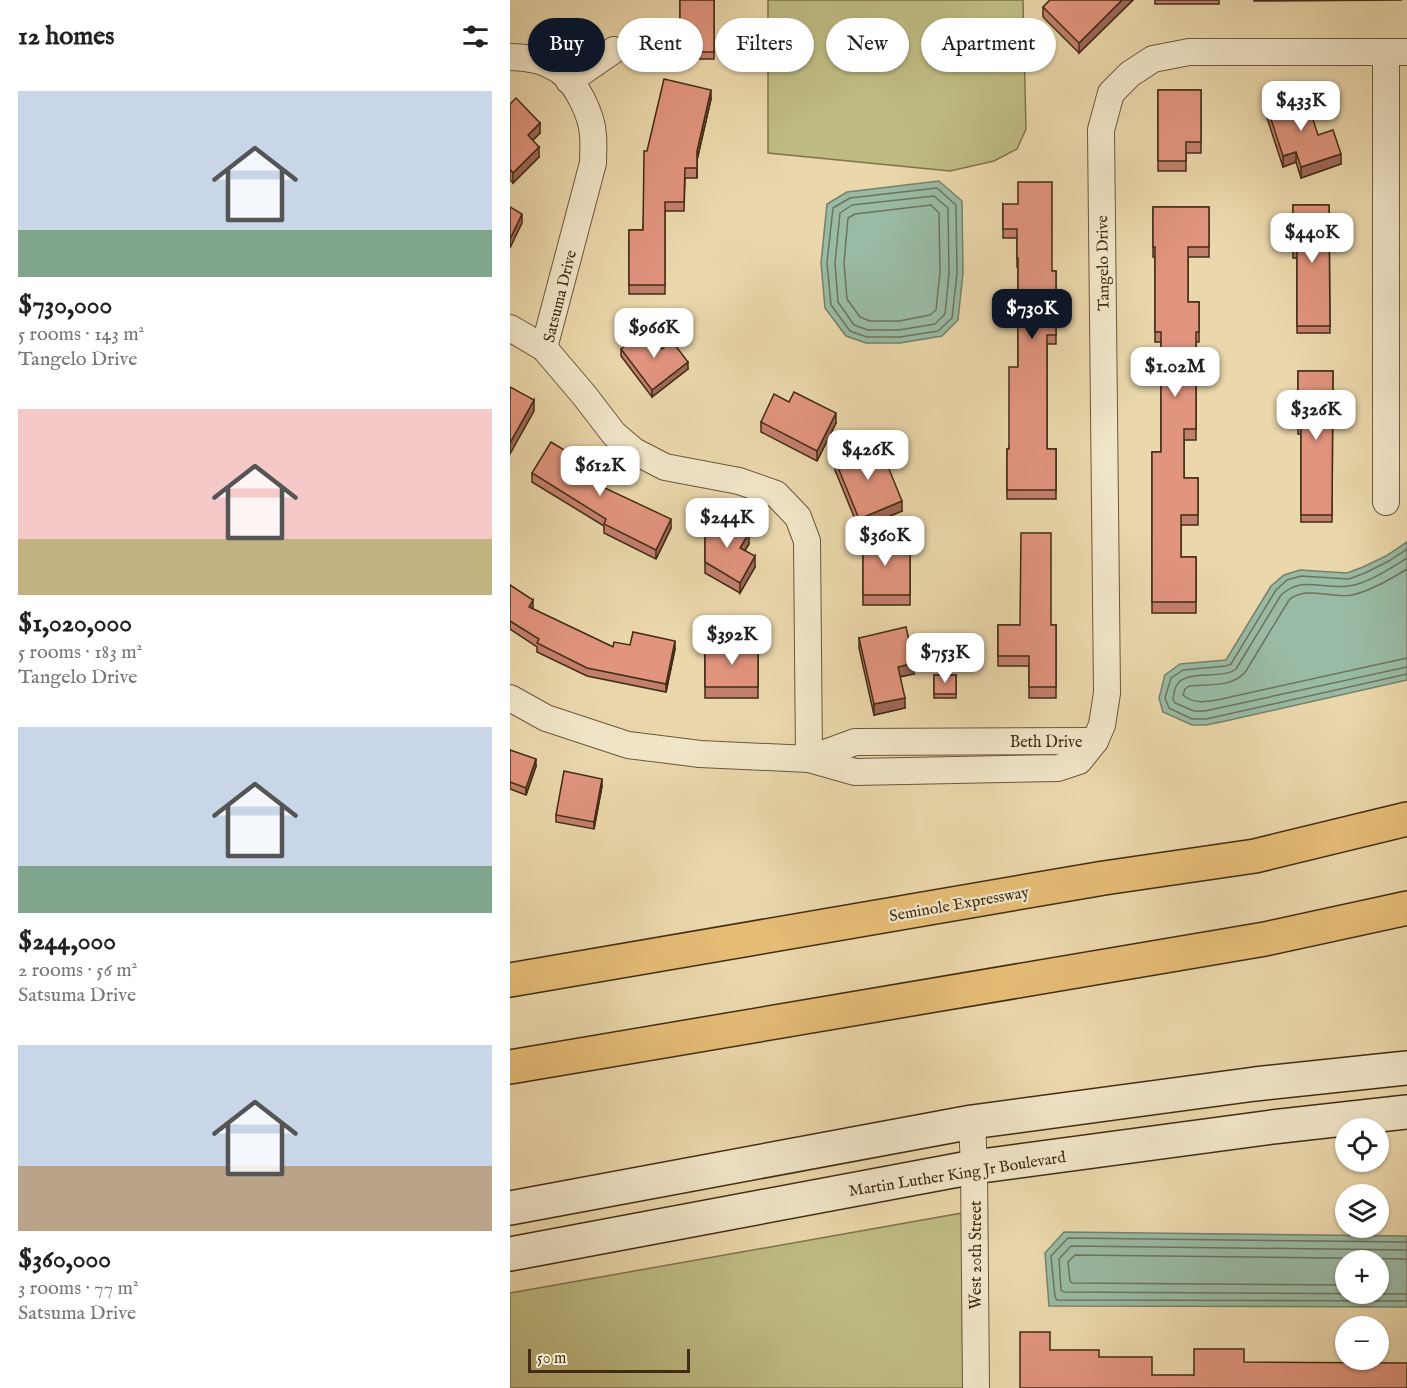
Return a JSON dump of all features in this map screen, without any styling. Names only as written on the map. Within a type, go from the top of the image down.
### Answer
[{"type":"highway","name":"Seminole Expressway","points":[[510,980],[1104,879],[1255,856],[1407,819]]},
{"type":"highway","points":[[510,1067],[1265,939],[1407,908]]},
{"type":"main road","points":[[510,1208],[972,1122],[1255,1084],[1407,1068]]},
{"type":"main road","name":"Martin Luther King Jr Boulevard","points":[[510,1254],[974,1167],[1272,1127],[1407,1112]]},
{"type":"street","points":[[569,81],[614,50]]},
{"type":"street","name":"Tangelo Drive","points":[[1095,741],[1102,725],[1107,693],[1101,130],[1111,93],[1130,74],[1153,59],[1189,52],[1396,52]]},
{"type":"street","points":[[1386,502],[1397,359],[1396,52]]},
{"type":"street","name":"Satsuma Drive","points":[[510,57],[539,61],[560,71],[585,105],[593,133],[593,163],[544,348],[614,434],[634,451],[665,467],[739,481],[776,494],[798,516],[807,542],[809,759]]},
{"type":"street","points":[[510,328],[544,348]]},
{"type":"street","name":"Beth Drive","points":[[510,699],[546,718],[628,745],[700,754],[809,759],[855,772],[1058,768],[1079,761],[1095,741]]},
{"type":"street","name":"West 20th Street","points":[[972,1122],[976,1388]]},
{"type":"shaded area","points":[[768,0],[1023,0],[1023,18],[921,18],[921,72],[1025,72],[1026,129],[1017,149],[994,161],[950,171],[768,153],[768,72],[814,72],[814,18],[768,18]]},
{"type":"shaded area","points":[[962,1213],[963,1388],[510,1388],[510,1293]]},
{"type":"water","points":[[939,181],[962,201],[963,273],[958,320],[942,336],[900,343],[866,343],[846,336],[825,308],[821,263],[827,204],[847,192]]},
{"type":"water","points":[[1407,542],[1407,680],[1206,725],[1192,725],[1163,712],[1159,698],[1165,675],[1180,664],[1226,660],[1271,586],[1284,575],[1300,570],[1347,573],[1386,556]]},
{"type":"water","points":[[1064,1232],[1335,1235],[1335,1238],[1407,1236],[1407,1307],[1049,1306],[1045,1253]]},
{"type":"building","points":[[680,0],[714,0],[714,52],[703,52],[703,18],[680,18]]},
{"type":"building","points":[[1050,0],[1122,0],[1079,43],[1043,7]]},
{"type":"building","points":[[664,79],[711,90],[697,151],[697,168],[685,168],[684,202],[665,202],[665,285],[629,285],[629,230],[643,230],[644,151],[647,151]]},
{"type":"building","points":[[1158,90],[1201,90],[1201,142],[1186,142],[1186,161],[1158,161]]},
{"type":"building","points":[[1305,95],[1318,135],[1333,130],[1341,154],[1301,167],[1296,152],[1283,156],[1267,107]]},
{"type":"building","points":[[516,98],[540,123],[528,135],[539,147],[513,173],[510,169],[510,104]]},
{"type":"building","points":[[1018,182],[1052,182],[1052,271],[1056,271],[1056,335],[1047,335],[1047,449],[1056,449],[1056,490],[1007,490],[1009,367],[1018,367],[1018,258],[1017,229],[1003,229],[1003,204],[1018,204]]},
{"type":"building","points":[[1293,205],[1329,205],[1330,326],[1297,326],[1297,251],[1293,251]]},
{"type":"building","points":[[510,207],[522,214],[510,239]]},
{"type":"building","points":[[1153,207],[1209,207],[1209,247],[1188,247],[1188,302],[1199,302],[1199,332],[1196,332],[1196,429],[1184,429],[1184,478],[1198,478],[1198,515],[1181,515],[1181,557],[1196,557],[1196,602],[1152,602],[1152,452],[1161,452],[1161,332],[1155,332]]},
{"type":"building","points":[[647,329],[662,349],[672,341],[688,362],[652,390],[621,349]]},
{"type":"building","points":[[1298,371],[1333,371],[1332,515],[1301,515],[1301,427],[1298,427]]},
{"type":"building","points":[[510,387],[534,400],[510,443]]},
{"type":"building","points":[[794,392],[836,413],[817,451],[761,422],[774,394],[789,402]]},
{"type":"building","points":[[551,442],[600,472],[594,483],[671,519],[656,550],[604,524],[606,519],[532,473]]},
{"type":"building","points":[[878,442],[902,501],[859,519],[835,460]]},
{"type":"building","points":[[715,514],[749,533],[740,548],[755,556],[740,583],[705,562],[705,532]]},
{"type":"building","points":[[863,533],[893,533],[893,551],[910,551],[910,595],[863,595]]},
{"type":"building","points":[[1021,533],[1051,533],[1051,625],[1056,625],[1056,687],[1029,687],[1029,656],[998,656],[998,625],[1020,625]]},
{"type":"building","points":[[510,585],[533,600],[529,607],[613,647],[614,642],[630,645],[633,632],[675,641],[666,684],[587,668],[537,643],[539,639],[510,621]]},
{"type":"building","points":[[906,627],[914,663],[898,667],[905,698],[874,704],[859,638]]},
{"type":"building","points":[[705,645],[758,645],[758,687],[705,687]]},
{"type":"building","points":[[934,675],[956,675],[956,694],[934,694]]},
{"type":"building","points":[[510,750],[536,759],[526,788],[510,782]]},
{"type":"building","points":[[564,771],[602,779],[594,822],[556,815]]},
{"type":"building","points":[[1020,1332],[1050,1332],[1050,1350],[1099,1350],[1099,1357],[1152,1357],[1152,1375],[1194,1375],[1194,1349],[1244,1349],[1244,1362],[1335,1363],[1335,1370],[1389,1370],[1389,1363],[1407,1363],[1407,1388],[1020,1388]]}]
